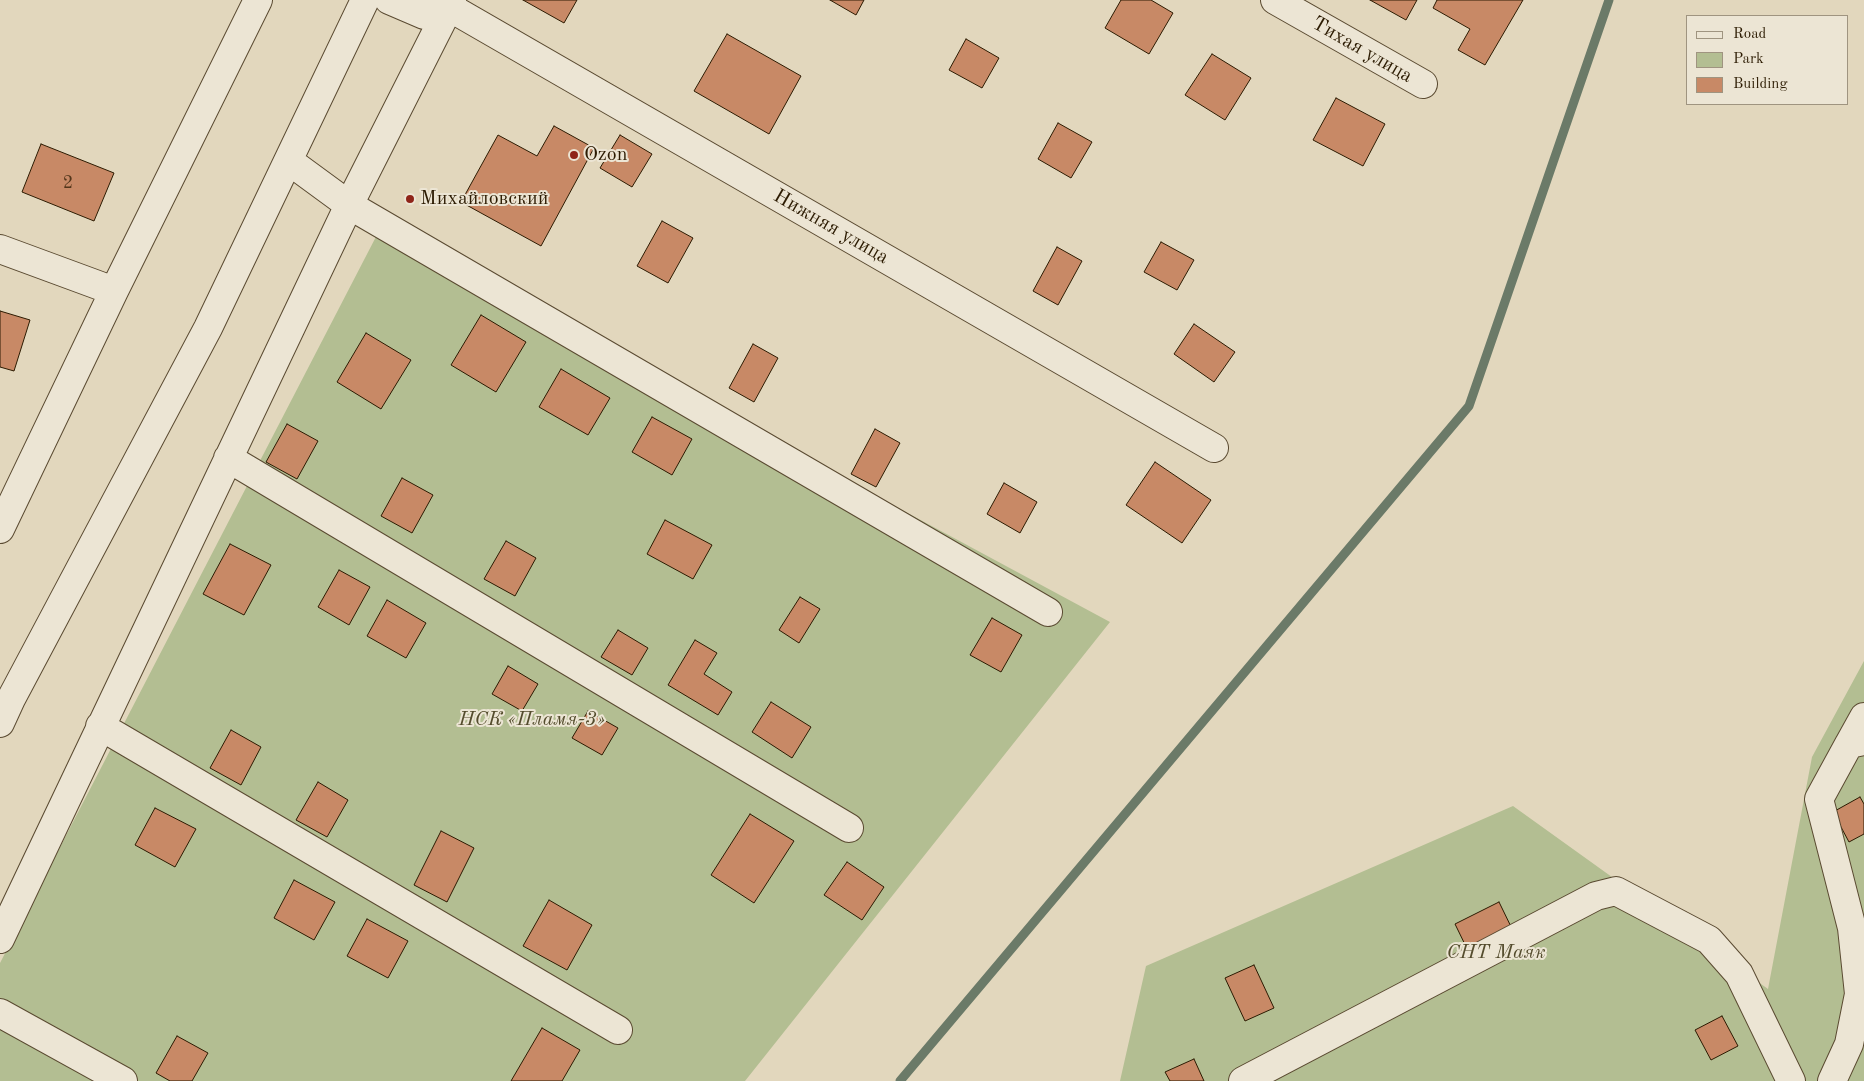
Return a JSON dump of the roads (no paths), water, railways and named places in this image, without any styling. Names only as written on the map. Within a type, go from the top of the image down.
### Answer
[{"type":"street","points":[[0,529],[114,291],[258,0]]},
{"type":"street","points":[[4,706],[208,328],[365,0]]},
{"type":"street","points":[[389,0],[424,14],[450,3]]},
{"type":"street","name":"Тихая улица","points":[[1275,0],[1423,84]]},
{"type":"street","points":[[0,939],[349,205],[450,3]]},
{"type":"street","name":"Нижняя улица","points":[[450,3],[1214,448]]},
{"type":"street","points":[[289,161],[349,205],[1048,612]]},
{"type":"street","points":[[0,249],[114,291]]},
{"type":"street","points":[[228,458],[849,828]]},
{"type":"street","points":[[1832,1081],[1849,1044],[1859,994],[1852,928],[1819,799],[1857,742],[1864,717]]},
{"type":"street","points":[[100,726],[618,1030]]},
{"type":"street","points":[[1243,1081],[1596,896],[1616,892],[1709,940],[1739,974],[1791,1081]]},
{"type":"street","points":[[0,1013],[123,1081]]},
{"type":"waterway","points":[[900,1081],[1469,406],[1609,0]]},
{"type":"place","name":"Ozon","points":[[574,155]]},
{"type":"place","name":"Михайловский","points":[[410,199]]},
{"type":"park label","name":"НСК «Пламя-3»","points":[[532,720]]},
{"type":"park label","name":"СНТ Маяк","points":[[1496,953]]}]
